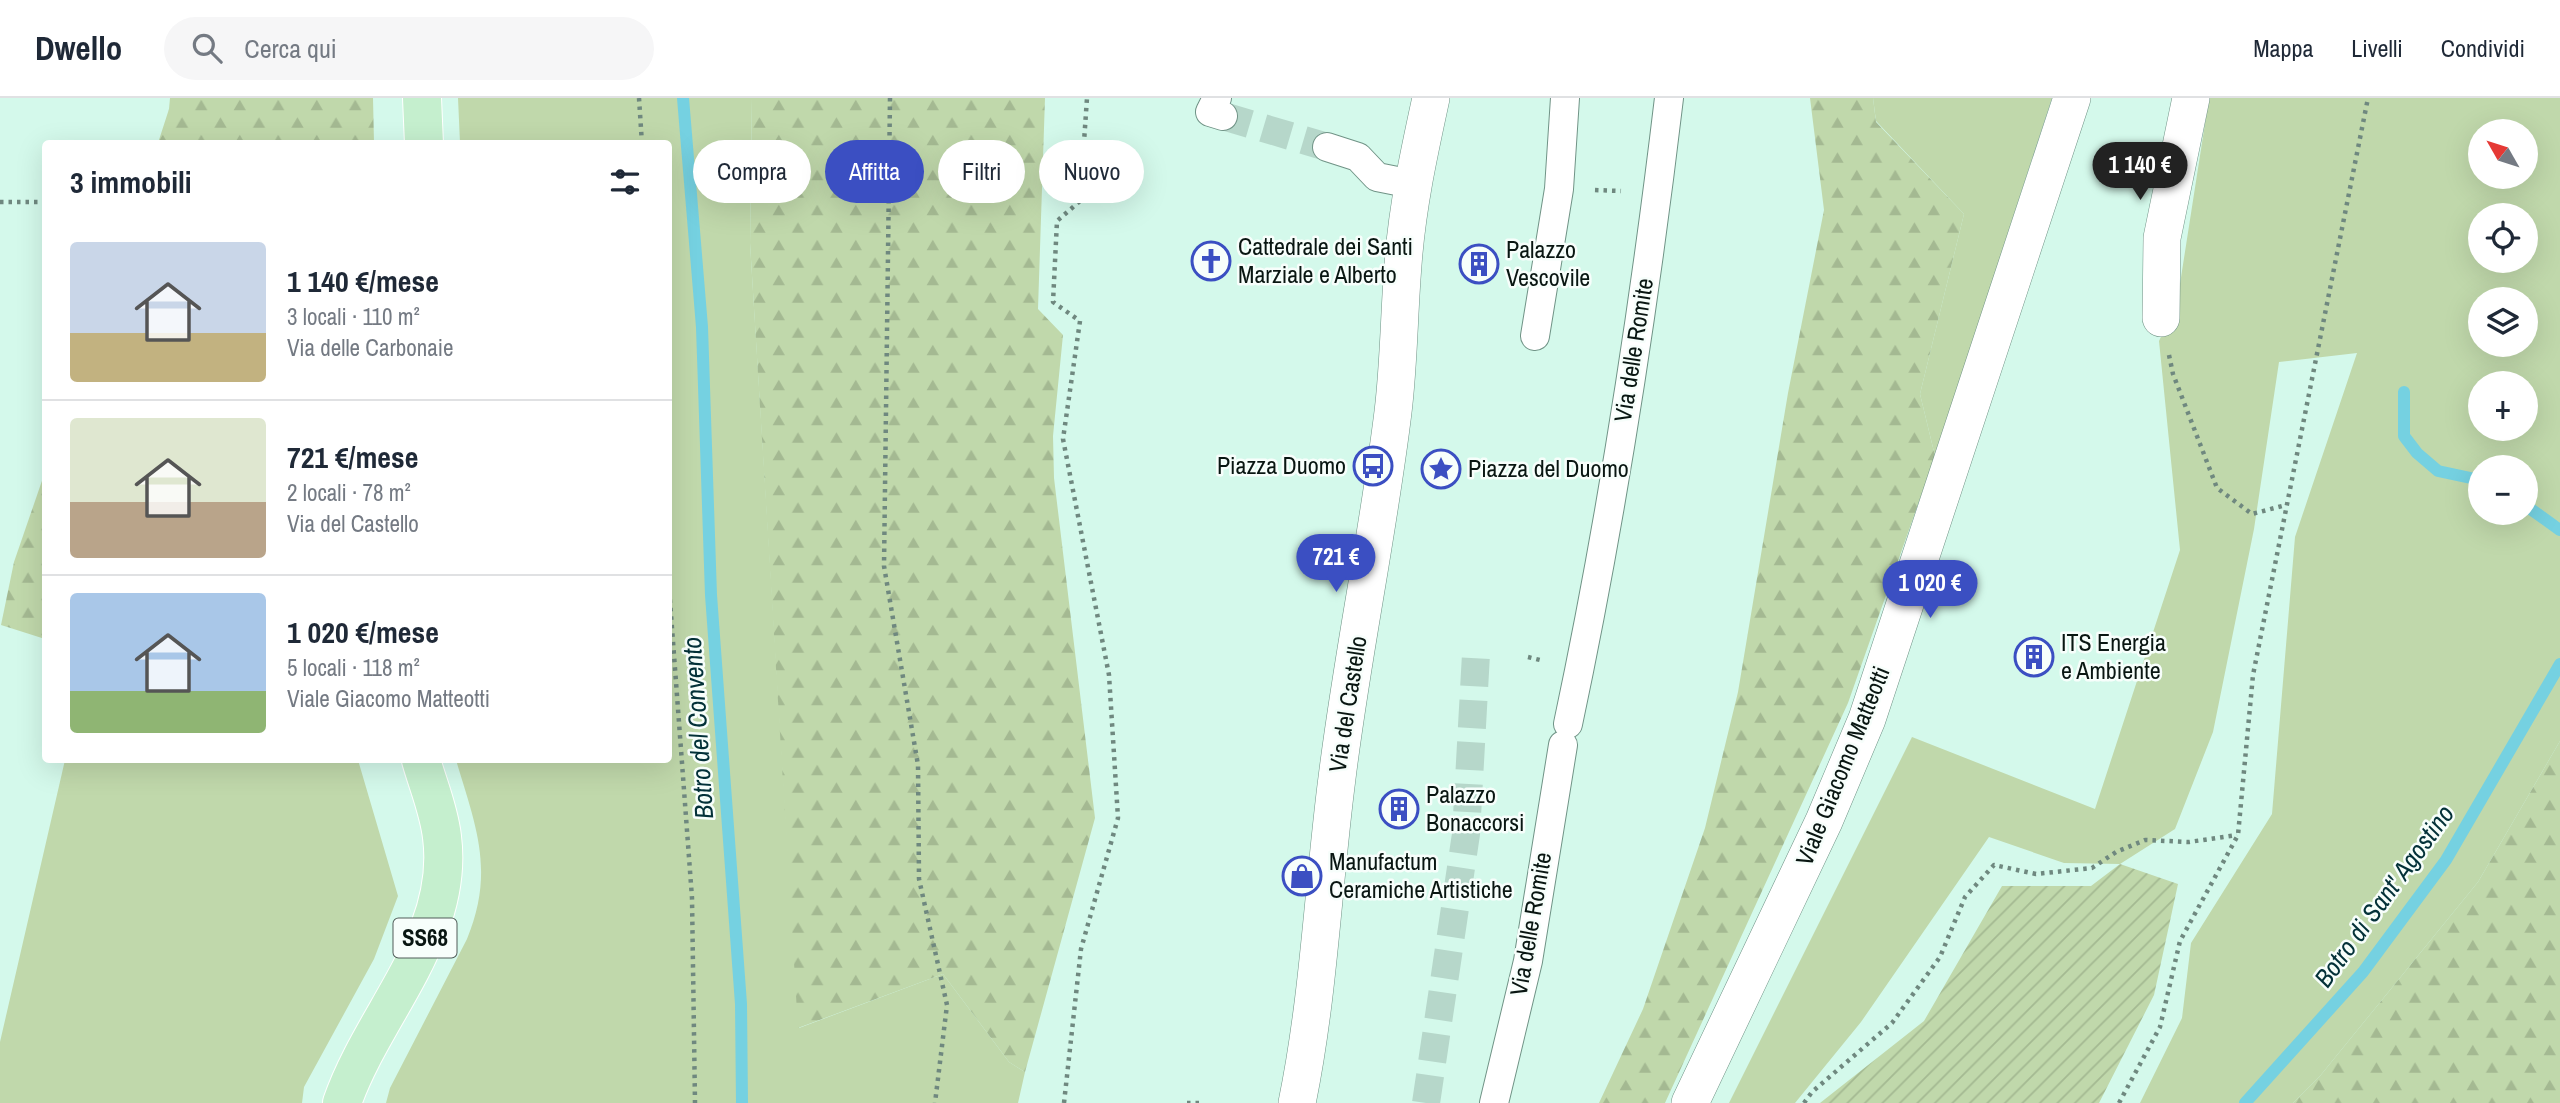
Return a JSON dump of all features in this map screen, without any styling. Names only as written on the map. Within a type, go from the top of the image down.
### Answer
[{"type":"main road","points":[[422,98],[424,140]]},
{"type":"main road","name":"SS68","points":[[342,1103],[364,1051],[425,938],[440,892],[443,838],[422,763]]},
{"type":"street","name":"Via del Castello","points":[[1297,1103],[1311,1028],[1337,778],[1393,415],[1401,334],[1403,264],[1412,184],[1431,98]]},
{"type":"street","points":[[1535,336],[1559,189],[1565,98]]},
{"type":"street","name":"Via delle Romite","points":[[1494,1103],[1528,961],[1566,734],[1600,560],[1630,381],[1669,98]]},
{"type":"street","name":"Viale Giacomo Matteotti","points":[[1689,1103],[1824,821],[1867,719],[2072,98]]},
{"type":"street","points":[[2161,318],[2162,238],[2192,98]]},
{"type":"street","points":[[1327,147],[1358,157],[1377,177],[1412,184]]},
{"type":"path","points":[[639,98],[642,140]]},
{"type":"path","points":[[890,98],[884,566],[918,765],[919,879],[947,1005],[935,1103]]},
{"type":"path","points":[[1064,1103],[1082,949],[1118,818],[1109,675],[1063,439],[1080,321],[1053,302],[1057,221],[1080,201],[1087,98]]},
{"type":"path","points":[[2119,1103],[2160,1027],[2180,941],[2238,835],[2253,675],[2368,98]]},
{"type":"path","points":[[1559,189],[1657,192]]},
{"type":"path","points":[[0,202],[42,202]]},
{"type":"path","points":[[2161,318],[2173,374],[2217,488],[2252,514],[2286,505]]},
{"type":"path","points":[[672,628],[692,898],[695,1103]]},
{"type":"path","points":[[1804,1103],[1812,1092],[1892,1023],[1940,957],[1965,897],[1994,865],[2036,874],[2091,868],[2116,852],[2145,840],[2189,842],[2238,835]]},
{"type":"path","points":[[1187,1103],[1199,1103]]},
{"type":"green space","points":[[170,98],[373,98],[374,140],[159,140]]},
{"type":"green space","points":[[458,98],[752,98],[751,140],[693,140],[693,203],[751,203],[750,243],[799,1028],[943,974],[1009,1062],[1025,1072],[1018,1103],[386,1103],[390,1088],[467,939],[480,891],[480,849],[457,763],[672,763],[672,140],[460,140]]},
{"type":"green space","points":[[752,98],[1045,98],[1044,140],[1039,140],[1039,203],[1042,203],[1038,309],[1063,335],[1053,436],[1054,478],[1095,818],[1025,1072],[1009,1062],[943,974],[798,1028],[750,243],[751,203],[811,203],[811,140],[751,140]]},
{"type":"green space","points":[[1810,98],[1873,98],[1876,122],[1964,214],[1920,394],[1935,456],[1848,703],[1665,1103],[1599,1103],[1643,1009],[1705,828],[1738,692],[1788,393],[1824,210]]},
{"type":"green space","points":[[1873,98],[2052,98],[1935,456],[1920,394],[1964,214],[1876,121]]},
{"type":"green space","points":[[2209,98],[2560,98],[2560,741],[2478,882],[2320,1076],[2293,1103],[2140,1103],[2182,1018],[2191,943],[2272,814],[2295,537],[2357,353],[2279,362],[2254,529],[2213,732],[2175,829],[2120,864],[2064,863],[1989,837],[1861,1022],[1795,1103],[1729,1103],[1912,737],[2095,809],[2180,550],[2159,341],[2177,303]]},
{"type":"green space","points":[[42,481],[42,638],[1,625],[14,562]]},
{"type":"green space","points":[[2560,741],[2560,1103],[2293,1103],[2320,1076],[2478,882]]},
{"type":"green space","points":[[64,763],[359,763],[398,896],[374,959],[304,1087],[302,1103],[0,1103],[0,1042]]},
{"type":"green space","points":[[2120,864],[2178,884],[2154,995],[2099,1103],[1820,1103],[1924,1021],[2002,886],[2091,886]]},
{"type":"waterway","name":"Botro del Convento","points":[[683,98],[702,327],[711,595],[741,1004],[742,1103]]},
{"type":"waterway","name":"Botro di Sant' Agostino","points":[[2404,392],[2404,436],[2417,453],[2438,471],[2468,477]]},
{"type":"waterway","name":"Botro di Sant' Agostino","points":[[2538,514],[2560,530]]},
{"type":"waterway","name":"Botro di Sant' Agostino","points":[[2245,1103],[2363,972],[2446,860],[2560,664]]},
{"type":"tunnel","points":[[1223,116],[1327,147]]},
{"type":"tunnel","points":[[1426,1103],[1466,834],[1476,654]]},
{"type":"place","name":"Cattedrale dei Santi Marziale e Alberto","points":[[1211,261]]},
{"type":"place","name":"Palazzo Vescovile","points":[[1479,264]]},
{"type":"place","name":"Piazza Duomo","points":[[1373,466]]},
{"type":"place","name":"Piazza del Duomo","points":[[1441,469]]},
{"type":"place","name":"ITS Energia e Ambiente","points":[[2034,657]]},
{"type":"place","name":"Palazzo Bonaccorsi","points":[[1399,809]]},
{"type":"place","name":"Manufactum Ceramiche Artistiche","points":[[1302,876]]}]
